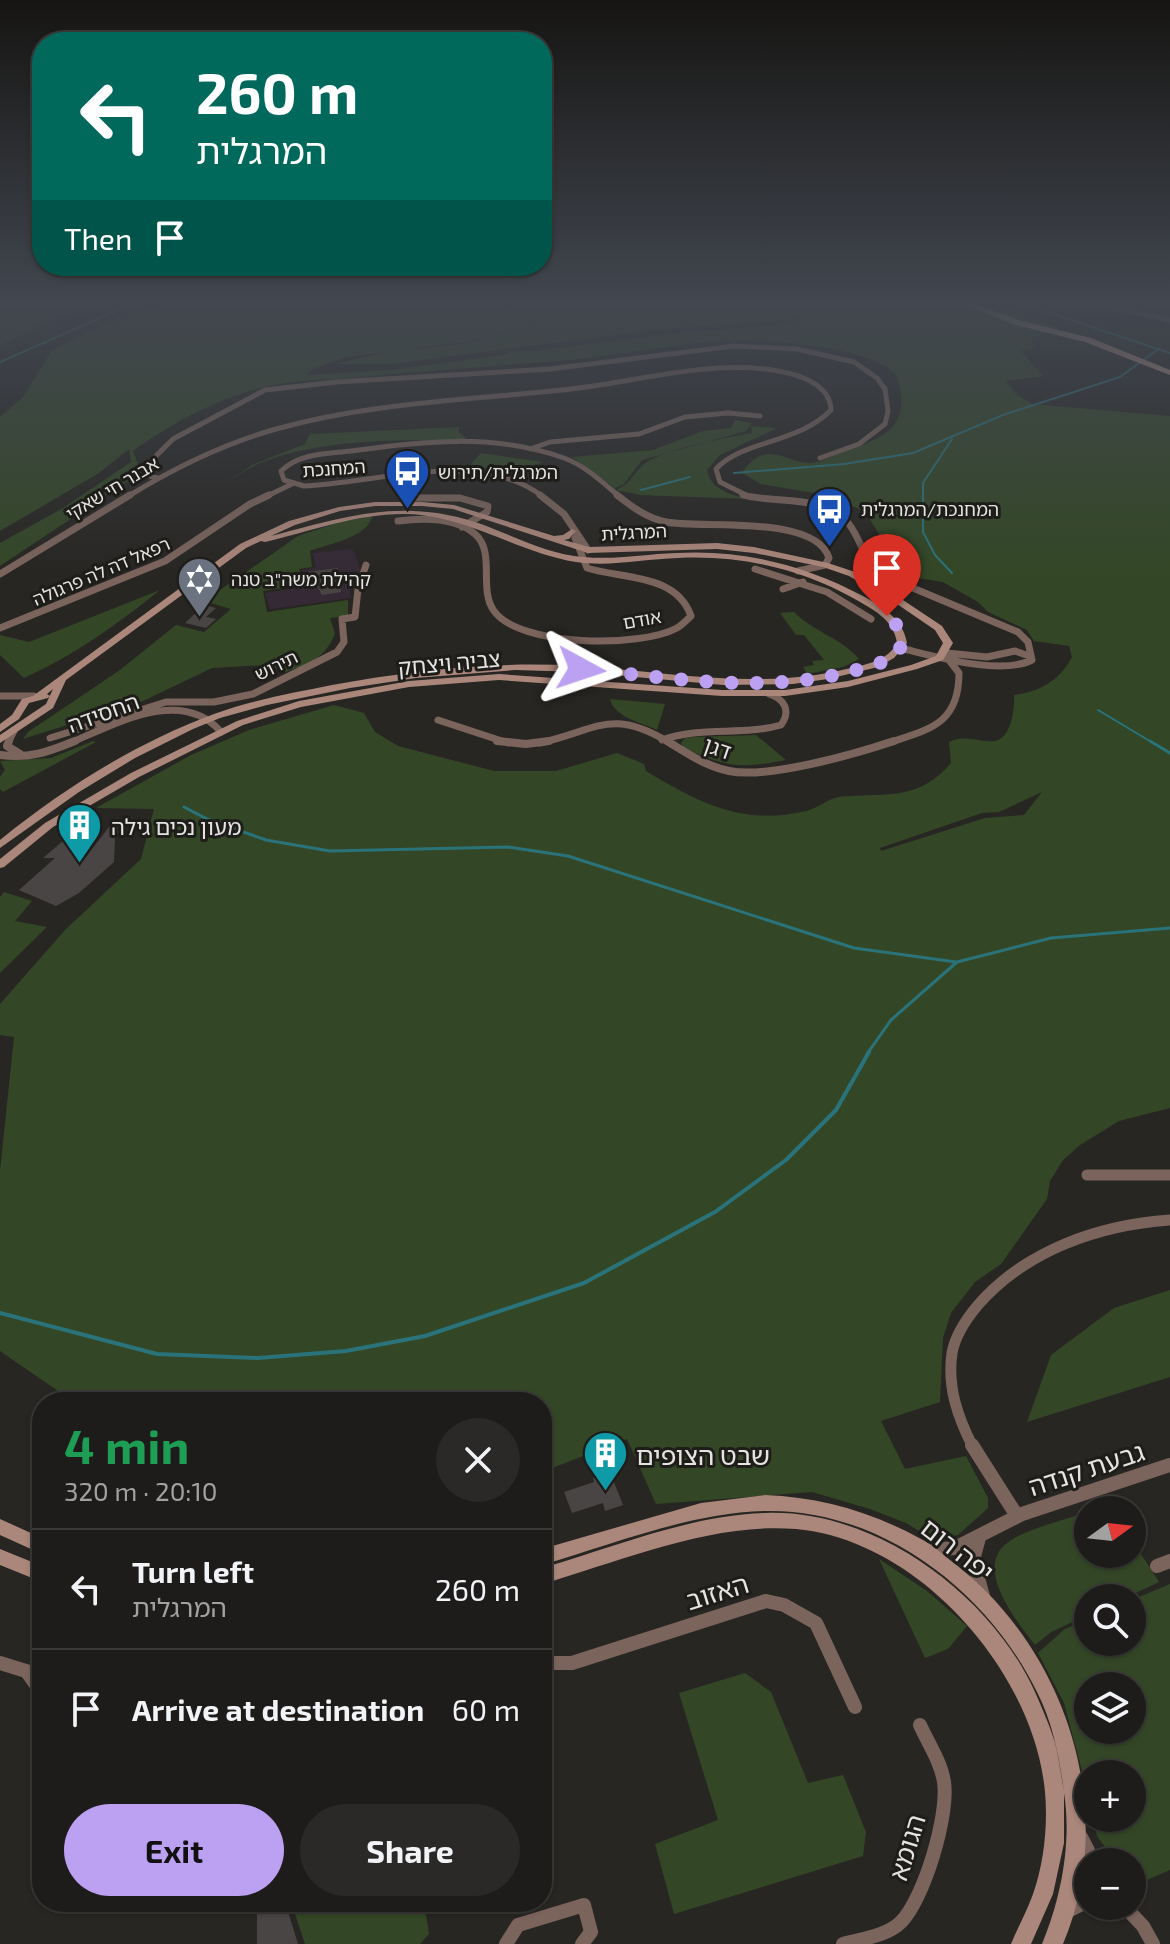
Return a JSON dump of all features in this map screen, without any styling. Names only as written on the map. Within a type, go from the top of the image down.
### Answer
[{"type":"street","points":[[157,478],[147,475],[144,468],[166,443],[232,410],[259,392]]},
{"type":"street","name":"אבנר חי שאקי","points":[[2,574],[157,478],[208,453],[274,429],[336,413],[403,402],[535,392]]},
{"type":"street","name":"אבנר חי שאקי","points":[[823,392],[832,407],[822,420],[741,453],[722,469],[723,478],[753,495],[834,509],[853,522],[868,563],[877,573],[1018,632],[1026,639],[1029,656]]},
{"type":"street","points":[[820,458],[865,440],[885,426],[889,418],[887,392]]},
{"type":"street","points":[[530,449],[550,442],[639,434],[685,417],[728,413],[760,416]]},
{"type":"street","name":"המחנכת","points":[[590,557],[563,514],[543,497],[517,483],[462,471],[426,472],[322,486],[292,484],[281,476],[283,467],[297,460],[334,453],[417,442],[530,449],[565,458],[586,469],[634,509],[656,520],[677,524],[761,526],[813,541],[822,552],[813,571]]},
{"type":"street","name":"רפאל דה לה פרגולה","points":[[0,628],[165,561],[250,504],[292,484]]},
{"type":"street","points":[[398,521],[424,519],[462,527],[483,515],[488,506],[451,497],[412,498]]},
{"type":"street","name":"המרגלית","points":[[22,707],[243,546],[292,523],[356,506],[439,504],[483,515],[577,548],[590,557],[710,554],[740,557],[798,571],[844,570],[935,625],[948,639],[944,657]]},
{"type":"street","name":"המרגלית","points":[[243,546],[375,514],[433,513],[472,521],[556,554],[581,559],[717,546],[754,550],[813,571],[894,621],[902,637],[900,648]]},
{"type":"street","name":"המחנכת","points":[[563,514],[581,559]]},
{"type":"street","name":"אודם","points":[[462,527],[483,542],[486,552],[482,575],[495,613],[522,629],[555,638],[613,640],[670,630],[685,624],[691,616],[685,602],[649,582],[590,557]]},
{"type":"street","points":[[551,539],[566,537],[572,531]]},
{"type":"street","name":"תירוש","points":[[50,738],[166,702],[214,702],[239,698],[277,684],[337,652],[344,642],[342,619],[355,617],[358,589],[366,565]]},
{"type":"street","points":[[755,569],[844,570]]},
{"type":"street","points":[[783,589],[813,571]]},
{"type":"street","points":[[813,571],[842,599],[871,619]]},
{"type":"street","points":[[1000,625],[1018,640],[1018,646],[1008,653],[1005,660],[1012,664]]},
{"type":"street","points":[[900,648],[944,657],[978,663],[1029,664],[1032,660],[1029,656],[1008,653],[944,657]]},
{"type":"street","name":"צביה ויצחק","points":[[0,845],[69,793],[206,721],[287,697],[426,673],[554,668],[738,684],[771,684],[857,670],[886,660],[900,648]]},
{"type":"street","points":[[944,657],[959,673],[978,663]]},
{"type":"street","name":"צביה ויצחק","points":[[0,865],[35,835],[67,814],[221,732],[252,718],[299,704],[387,687],[453,679],[538,678],[699,692],[797,692],[879,677],[944,657]]},
{"type":"street","name":"דגן","points":[[438,720],[510,744],[539,743],[589,725],[617,722],[633,725],[699,762],[742,773],[895,741],[931,727],[954,709],[959,673]]},
{"type":"street","name":"המרגלית","points":[[53,701],[64,677]]},
{"type":"street","points":[[662,740],[691,730],[776,728],[785,721],[786,704],[797,692]]},
{"type":"street","points":[[769,694],[781,698],[786,704]]},
{"type":"street","points":[[0,699],[48,696],[53,701],[0,740]]},
{"type":"street","points":[[0,699],[42,711]]},
{"type":"street","points":[[0,729],[22,707]]},
{"type":"street","name":"החסידה","points":[[0,755],[21,758],[47,752],[133,719],[173,710],[206,721],[221,732]]},
{"type":"street","points":[[126,712],[133,719]]},
{"type":"street","name":"החסידה","points":[[14,731],[7,746],[12,752],[27,755],[47,752]]},
{"type":"street","points":[[1087,1175],[1170,1175]]},
{"type":"street","name":"גבעת קנדה","points":[[1017,1516],[965,1431],[951,1387],[950,1366],[962,1326],[973,1308],[988,1293],[1046,1254],[1102,1232],[1153,1220],[1170,1220]]},
{"type":"street","name":"גבעת קנדה","points":[[918,1548],[939,1551],[964,1546],[1017,1516],[1170,1465]]},
{"type":"street","name":"יפה רום","points":[[552,1554],[682,1517],[768,1503],[820,1507],[887,1529],[918,1548],[971,1589],[1021,1646],[1053,1700],[1074,1774]]},
{"type":"street","name":"יפה רום","points":[[552,1573],[688,1534],[770,1520],[818,1524],[861,1537],[927,1576],[959,1602],[999,1646],[1033,1705],[1049,1750],[1055,1799],[1053,1852],[1035,1920],[1021,1944]]},
{"type":"street","points":[[0,1527],[32,1541]]},
{"type":"street","points":[[979,1538],[973,1560],[975,1576],[980,1591],[994,1612]]},
{"type":"street","points":[[0,1557],[32,1570]]},
{"type":"street","name":"האזוב","points":[[552,1663],[572,1663],[766,1601],[784,1605],[816,1623],[855,1707]]},
{"type":"street","points":[[0,1663],[32,1673]]},
{"type":"street","name":"הגומא","points":[[843,1944],[887,1931],[900,1923],[919,1889],[946,1799],[944,1781],[920,1725]]},
{"type":"street","name":"יפה רום","points":[[1052,1944],[1064,1913],[1075,1861],[1077,1832]]},
{"type":"street","points":[[506,1944],[518,1925],[584,1905],[591,1932],[582,1944]]},
{"type":"street","points":[[1064,1913],[1074,1908]]},
{"type":"street","points":[[1137,1920],[1153,1944]]},
{"type":"shaded area","points":[[353,549],[361,571],[350,589],[351,598],[270,609],[265,593],[306,586],[302,570],[316,568],[313,553]]},
{"type":"green space","points":[[26,392],[249,392],[192,414],[133,451],[141,472],[0,566],[0,543],[63,508],[131,462],[129,449],[99,473],[0,531],[0,417]]},
{"type":"green space","points":[[900,392],[1014,392],[1032,404],[1170,416],[1170,1108],[1119,1121],[1080,1145],[1063,1160],[1050,1181],[1047,1199],[1001,1264],[975,1282],[951,1313],[943,1338],[940,1402],[881,1421],[905,1469],[966,1456],[988,1498],[988,1508],[958,1535],[934,1540],[906,1523],[812,1492],[656,1504],[627,1439],[552,1468],[552,1392],[59,1392],[0,1351],[0,1171],[14,1037],[0,1035],[0,1004],[65,930],[141,859],[154,809],[96,808],[191,755],[249,730],[334,705],[364,713],[375,732],[398,746],[494,771],[556,771],[617,753],[644,764],[646,771],[703,802],[722,809],[762,816],[811,810],[839,797],[912,790],[938,776],[951,763],[949,742],[961,739],[995,741],[1005,735],[1011,722],[1014,695],[1048,684],[1062,672],[1072,657],[1069,646],[1034,641],[1027,630],[988,612],[978,602],[943,582],[917,578],[900,569],[865,511],[820,494],[761,484],[742,473],[751,462],[768,454],[812,463],[872,441],[892,428],[898,419]],"holes":[[[1042,792],[1024,815],[985,818],[881,851],[880,848],[982,813],[999,812]]]},
{"type":"green space","points":[[735,420],[752,423],[746,431],[642,460],[624,484],[615,488],[572,457],[653,450],[703,431],[731,428]]},
{"type":"green space","points":[[751,426],[777,428],[720,455],[707,470],[716,486],[746,499],[641,495],[616,490],[651,459],[695,445],[752,433]]},
{"type":"green space","points":[[459,427],[459,432],[470,442],[393,440],[313,448],[265,461],[227,482],[254,464],[305,444],[310,434]]},
{"type":"green space","points":[[481,453],[543,462],[509,473],[470,465]]},
{"type":"green space","points":[[372,516],[364,529],[356,534],[310,551],[312,567],[299,569],[304,585],[263,591],[267,612],[348,600],[348,616],[330,618],[335,634],[316,659],[286,672],[267,665],[212,668],[143,701],[23,739],[28,732],[120,670],[176,625],[204,632],[231,609],[204,601],[298,536],[340,522]]},
{"type":"green space","points":[[160,590],[95,638],[24,678],[0,655],[0,635],[29,642]]},
{"type":"green space","points":[[794,612],[844,645],[859,659],[843,667],[807,674],[803,667],[814,665],[812,661],[824,660],[804,635],[796,635],[780,613]]},
{"type":"green space","points":[[610,699],[665,704],[657,730],[629,719],[617,711]]},
{"type":"green space","points":[[756,735],[786,760],[757,765],[722,763],[684,748],[681,743],[685,738],[694,737]]},
{"type":"green space","points":[[96,742],[3,792],[0,789],[0,777],[5,770],[0,761],[51,758]]},
{"type":"green space","points":[[4,892],[32,901],[15,921],[47,927],[0,973],[0,897]]},
{"type":"green space","points":[[1170,1290],[1170,1377],[1027,1422],[1051,1355],[1114,1308]]},
{"type":"green space","points":[[1074,1516],[1074,1568],[1146,1568],[1146,1562],[1159,1582],[1146,1588],[1146,1584],[1074,1584],[1074,1621],[1051,1632],[1035,1645],[1002,1595],[996,1581],[995,1567],[998,1554],[1007,1543]]},
{"type":"green space","points":[[879,1559],[927,1591],[967,1626],[948,1649],[925,1658]]},
{"type":"green space","points":[[1170,1584],[1170,1870],[1146,1880],[1146,1848],[1106,1848],[1096,1832],[1146,1832],[1146,1760],[1079,1760],[1075,1744],[1146,1744],[1146,1672],[1074,1672],[1074,1740],[1064,1703],[1038,1653],[1065,1629],[1074,1625],[1074,1656],[1146,1656],[1146,1594]]},
{"type":"green space","points":[[745,1673],[771,1692],[808,1783],[843,1775],[866,1832],[863,1856],[674,1914],[655,1844],[718,1820],[679,1693]]},
{"type":"green space","points":[[294,1912],[426,1912],[429,1934],[420,1944],[305,1944]]},
{"type":"building","points":[[338,568],[341,592],[322,595],[316,584],[310,584],[307,572]]},
{"type":"building","name":"קהילת משה\"ב טנה","points":[[204,605],[216,608],[206,617],[216,619],[206,628],[185,623]]},
{"type":"building","name":"מעון נכים גילה","points":[[85,822],[76,840],[84,838],[79,866],[112,823],[123,825],[115,838],[114,862],[79,893],[56,906],[19,890],[55,858],[43,858]]},
{"type":"building","name":"שבט הצופים","points":[[610,1472],[623,1505],[605,1511],[603,1503],[572,1513],[564,1492],[594,1482],[593,1478]]},
{"type":"building","points":[[257,1912],[288,1912],[298,1944],[257,1944]]},
{"type":"waterway","points":[[734,473],[844,464],[913,453],[1003,415],[1075,392]]},
{"type":"waterway","points":[[952,439],[923,483],[923,532],[935,555],[952,573]]},
{"type":"waterway","points":[[641,490],[690,477]]},
{"type":"waterway","points":[[1098,710],[1153,743]]},
{"type":"waterway","points":[[1150,741],[1170,753]]},
{"type":"waterway","points":[[184,807],[207,819],[266,840],[330,851],[508,847],[568,856],[854,948],[956,962]]},
{"type":"waterway","points":[[867,1054],[891,1020],[957,962],[1051,938],[1170,928]]},
{"type":"waterway","points":[[0,1313],[157,1354],[258,1358],[346,1351],[425,1336],[584,1283],[715,1212],[786,1160],[836,1110],[869,1052]]},
{"type":"place","name":"המרגלית/תירוש","points":[[407,511]]},
{"type":"place","name":"המחנכת/המרגלית","points":[[830,548]]},
{"type":"place","name":"קהילת משה\"ב טנה","points":[[200,618]]},
{"type":"place","name":"מעון נכים גילה","points":[[80,865]]},
{"type":"place","name":"שבט הצופים","points":[[605,1493]]},
{"type":"route","points":[[581,669],[738,684],[791,682],[834,676],[886,660],[897,652],[902,643],[901,631],[887,616]]}]
